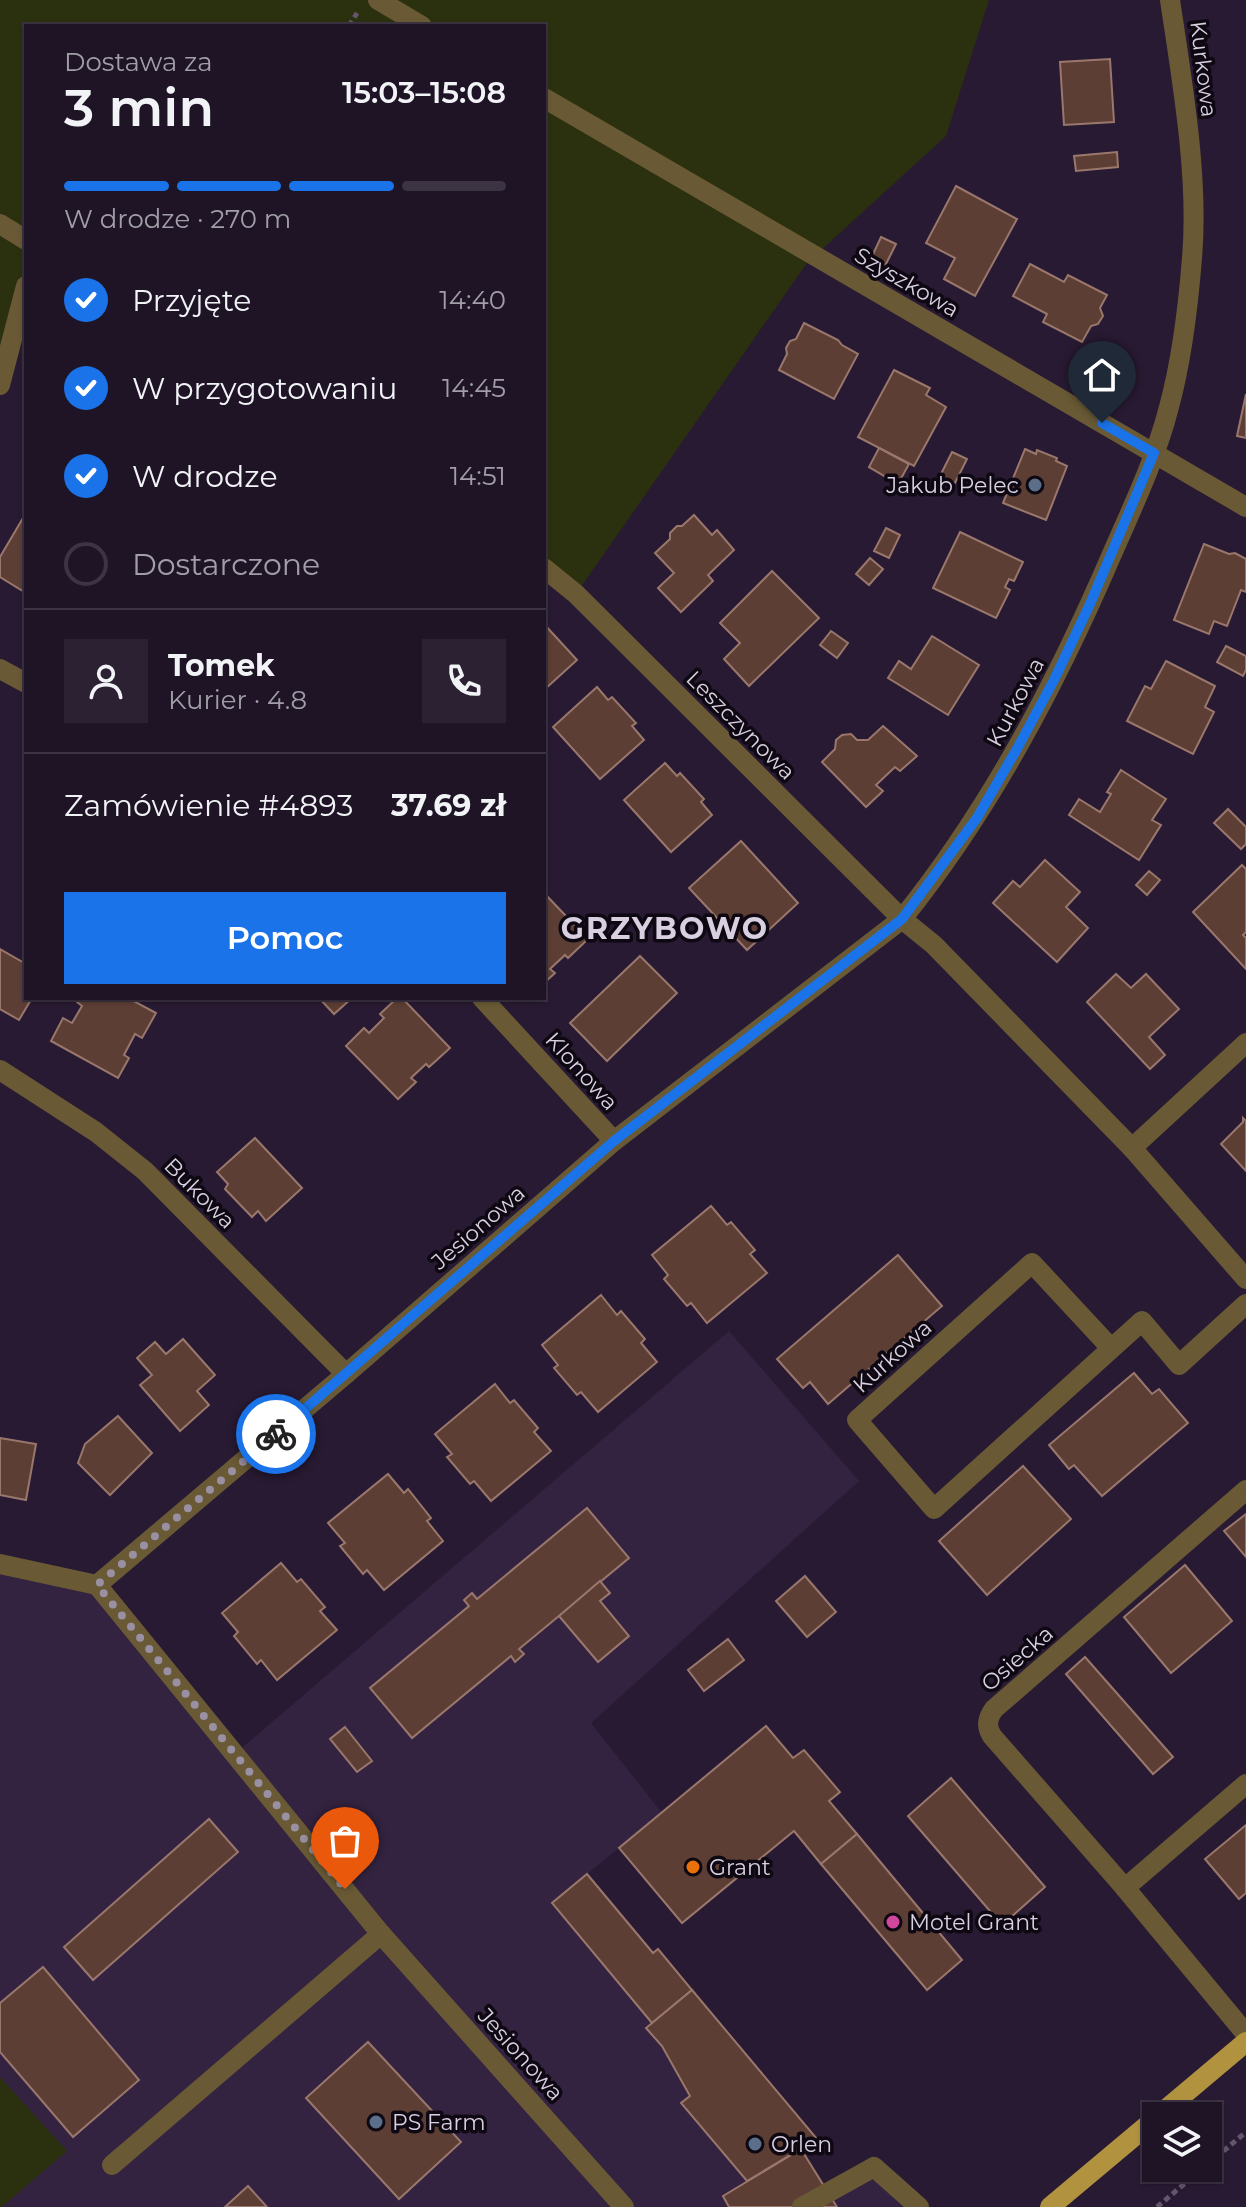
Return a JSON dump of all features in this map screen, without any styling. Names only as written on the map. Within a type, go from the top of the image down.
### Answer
[{"type":"main road","points":[[1175,2102],[1246,2042]]},
{"type":"main road","points":[[1050,2207],[1142,2130]]},
{"type":"street","points":[[378,0],[419,24]]},
{"type":"street","name":"Kurkowa","points":[[902,919],[977,818],[1033,720],[1090,604],[1169,410],[1183,343],[1193,255],[1191,160],[1170,0]]},
{"type":"street","name":"Szyszkowa","points":[[546,99],[1246,507]]},
{"type":"street","points":[[0,224],[24,239]]},
{"type":"street","points":[[0,385],[24,294]]},
{"type":"street","name":"Leszczynowa","points":[[546,570],[576,594],[902,919]]},
{"type":"street","points":[[0,669],[24,682]]},
{"type":"street","points":[[902,919],[934,945],[1132,1148],[1246,1279]]},
{"type":"street","name":"Jesionowa","points":[[624,2207],[381,1934],[97,1585],[614,1141],[902,919]]},
{"type":"street","name":"Klonowa","points":[[484,1000],[614,1141]]},
{"type":"street","points":[[1132,1148],[1246,1043]]},
{"type":"street","name":"Bukowa","points":[[0,1070],[96,1132],[145,1171],[346,1374]]},
{"type":"street","name":"Kurkowa","points":[[1110,1347],[1032,1263],[857,1420],[934,1509],[1142,1321],[1179,1365],[1246,1304]]},
{"type":"street","name":"Osiecka","points":[[1246,1490],[989,1716],[988,1729],[1246,2034]]},
{"type":"street","points":[[0,1564],[97,1585]]},
{"type":"street","points":[[1125,1888],[1246,1784]]},
{"type":"street","points":[[112,2165],[381,1934]]},
{"type":"street","points":[[802,2207],[874,2167],[919,2207]]},
{"type":"path","points":[[1222,2152],[1246,2132]]},
{"type":"path","points":[[1157,2207],[1186,2182]]},
{"type":"shaded area","points":[[729,1331],[859,1481],[591,1723],[662,1813],[587,1874],[653,1953],[658,1949],[817,2139],[802,2149],[827,2193],[874,2167],[919,2207],[2,2207],[66,2151],[0,2077],[0,1564],[97,1585],[236,1753]]},
{"type":"green space","points":[[0,0],[989,0],[946,136],[807,263],[576,594],[546,570],[546,24],[24,24],[24,294],[0,385]]},
{"type":"green space","points":[[0,2077],[67,2151],[2,2207],[0,2207]]},
{"type":"building","points":[[1110,59],[1114,122],[1064,125],[1060,62]]},
{"type":"building","points":[[1117,152],[1118,167],[1076,171],[1074,156]]},
{"type":"building","points":[[956,186],[1017,219],[975,296],[944,279],[955,258],[926,243]]},
{"type":"building","points":[[881,237],[896,244],[882,272],[868,265]]},
{"type":"building","points":[[1030,264],[1064,282],[1068,275],[1107,295],[1100,308],[1103,316],[1098,324],[1091,326],[1082,342],[1043,322],[1047,314],[1013,296]]},
{"type":"building","points":[[804,323],[858,354],[834,399],[779,370],[787,354],[786,348],[790,341],[796,339]]},
{"type":"building","points":[[894,370],[930,388],[926,395],[946,407],[914,466],[858,437]]},
{"type":"building","points":[[1246,394],[1246,438],[1237,436]]},
{"type":"building","points":[[879,448],[909,464],[898,484],[869,467]]},
{"type":"building","name":"Jakub Pelec","points":[[1025,449],[1057,458],[1056,461],[1067,466],[1046,520],[1003,503]]},
{"type":"building","points":[[952,452],[967,459],[955,483],[940,476]]},
{"type":"building","points":[[694,515],[712,535],[717,530],[734,550],[708,575],[713,581],[681,612],[658,588],[674,573],[655,553],[670,539],[670,533],[677,526],[682,526]]},
{"type":"building","points":[[24,516],[24,592],[0,577],[0,557]]},
{"type":"building","points":[[886,528],[900,535],[889,558],[874,551]]},
{"type":"building","points":[[960,532],[1023,562],[1014,581],[1009,579],[1005,587],[1010,590],[996,618],[933,588]]},
{"type":"building","points":[[1204,544],[1246,559],[1246,592],[1241,590],[1227,626],[1214,621],[1209,634],[1174,620]]},
{"type":"building","points":[[870,558],[883,569],[869,585],[856,574]]},
{"type":"building","points":[[772,571],[819,618],[749,686],[724,659],[740,643],[720,623]]},
{"type":"building","points":[[546,626],[577,660],[546,688]]},
{"type":"building","points":[[831,631],[848,643],[837,658],[820,645]]},
{"type":"building","points":[[932,636],[979,665],[948,715],[888,678],[899,661],[911,669]]},
{"type":"building","points":[[1226,646],[1246,656],[1243,676],[1217,662]]},
{"type":"building","points":[[1166,661],[1215,686],[1205,707],[1214,712],[1193,754],[1127,721],[1145,686],[1151,689]]},
{"type":"building","points":[[597,687],[608,700],[612,697],[636,723],[632,726],[644,740],[600,779],[553,727]]},
{"type":"building","points":[[883,726],[917,756],[900,771],[895,767],[876,785],[883,791],[866,807],[822,762],[835,749],[836,740],[842,735],[851,734],[857,740],[868,740]]},
{"type":"building","points":[[665,763],[677,776],[680,773],[704,799],[701,802],[712,815],[671,852],[624,800]]},
{"type":"building","points":[[1121,770],[1166,799],[1152,820],[1161,825],[1139,860],[1069,815],[1079,799],[1100,812],[1111,794],[1107,792]]},
{"type":"building","points":[[1228,809],[1246,827],[1246,844],[1241,849],[1214,823]]},
{"type":"building","points":[[741,841],[798,903],[747,950],[689,888]]},
{"type":"building","points":[[1045,860],[1080,892],[1066,907],[1088,928],[1057,962],[993,903],[1013,881],[1020,887]]},
{"type":"building","points":[[1242,865],[1246,869],[1246,932],[1243,935],[1246,938],[1246,969],[1193,912]]},
{"type":"building","points":[[1149,871],[1160,880],[1147,895],[1136,885]]},
{"type":"building","points":[[546,895],[588,939],[568,958],[565,955],[550,969],[555,973],[546,981]]},
{"type":"building","points":[[0,949],[24,963],[24,1000],[31,1000],[19,1020],[0,1009]]},
{"type":"building","points":[[640,956],[677,993],[607,1061],[570,1023]]},
{"type":"building","points":[[1116,974],[1131,988],[1146,974],[1179,1009],[1149,1037],[1165,1055],[1150,1069],[1087,1002]]},
{"type":"building","points":[[132,1000],[156,1013],[142,1038],[135,1034],[124,1055],[129,1058],[118,1078],[51,1041],[63,1018],[72,1023],[82,1006],[77,1002]]},
{"type":"building","points":[[321,1000],[350,1000],[334,1014]]},
{"type":"building","points":[[395,1000],[404,1000],[450,1048],[411,1078],[416,1082],[398,1099],[346,1046],[364,1028],[369,1033],[384,1018],[380,1014]]},
{"type":"building","points":[[1243,1118],[1246,1121],[1246,1171],[1221,1144],[1243,1122]]},
{"type":"building","points":[[255,1138],[302,1188],[266,1221],[258,1211],[252,1217],[225,1189],[228,1184],[217,1172]]},
{"type":"building","points":[[711,1206],[727,1225],[731,1222],[755,1250],[750,1254],[767,1273],[707,1323],[691,1303],[687,1306],[664,1279],[668,1275],[652,1255]]},
{"type":"building","points":[[898,1255],[942,1306],[828,1404],[810,1382],[803,1388],[777,1359]]},
{"type":"building","points":[[601,1295],[617,1315],[621,1311],[645,1339],[641,1343],[657,1362],[598,1412],[581,1392],[577,1395],[554,1368],[558,1365],[542,1345]]},
{"type":"building","points":[[183,1339],[215,1375],[197,1391],[209,1405],[180,1431],[140,1385],[152,1375],[137,1358],[155,1342],[166,1354]]},
{"type":"building","points":[[1134,1373],[1152,1394],[1159,1389],[1188,1423],[1102,1496],[1074,1465],[1069,1469],[1049,1445]]},
{"type":"building","points":[[495,1384],[510,1403],[514,1400],[538,1428],[534,1432],[551,1451],[491,1501],[474,1481],[470,1484],[447,1457],[452,1454],[435,1434]]},
{"type":"building","points":[[118,1416],[152,1453],[110,1495],[78,1463],[85,1444]]},
{"type":"building","points":[[0,1438],[36,1444],[26,1500],[0,1495]]},
{"type":"building","points":[[1023,1466],[1071,1519],[987,1595],[939,1541]]},
{"type":"building","points":[[388,1474],[404,1493],[408,1489],[431,1518],[427,1521],[443,1541],[384,1590],[367,1570],[363,1574],[340,1546],[345,1543],[328,1523]]},
{"type":"building","points":[[587,1508],[629,1558],[519,1649],[524,1654],[515,1662],[511,1656],[412,1738],[370,1688],[469,1606],[464,1600],[472,1593],[477,1599]]},
{"type":"building","points":[[1246,1514],[1246,1557],[1224,1531]]},
{"type":"building","points":[[281,1563],[297,1582],[301,1579],[325,1607],[320,1611],[337,1630],[277,1680],[261,1660],[257,1664],[234,1636],[238,1632],[222,1613]]},
{"type":"building","points":[[1185,1565],[1232,1621],[1171,1673],[1124,1617]]},
{"type":"building","points":[[805,1576],[836,1612],[807,1637],[776,1601]]},
{"type":"building","points":[[600,1581],[610,1593],[600,1601],[629,1636],[598,1662],[559,1616]]},
{"type":"building","points":[[728,1639],[744,1660],[704,1691],[688,1670]]},
{"type":"building","points":[[1085,1657],[1173,1757],[1153,1774],[1066,1674]]},
{"type":"building","points":[[766,1726],[793,1758],[804,1750],[840,1792],[829,1801],[857,1834],[821,1864],[794,1831],[682,1923],[619,1848]]},
{"type":"building","points":[[345,1727],[372,1761],[357,1772],[330,1739]]},
{"type":"building","points":[[951,1778],[1045,1887],[1002,1925],[908,1816]]},
{"type":"building","points":[[209,1819],[238,1852],[93,1980],[64,1947]]},
{"type":"building","points":[[1246,1825],[1246,1893],[1239,1899],[1205,1859]]},
{"type":"building","points":[[857,1834],[962,1960],[927,1990],[821,1864]]},
{"type":"building","points":[[587,1874],[653,1953],[658,1949],[692,1990],[652,2023],[552,1903]]},
{"type":"building","points":[[43,1967],[139,2080],[73,2137],[0,2052],[0,2003]]},
{"type":"building","points":[[692,1990],[817,2139],[747,2181],[681,2103],[690,2096],[662,2046],[646,2028]]},
{"type":"building","points":[[368,2042],[461,2142],[399,2199],[306,2098]]},
{"type":"building","points":[[801,2149],[837,2207],[729,2207],[723,2196]]},
{"type":"building","points":[[248,2186],[267,2207],[225,2207]]},
{"type":"way so far","points":[[276,1434],[97,1585],[345,1889]]},
{"type":"place","name":"Jakub Pelec","points":[[1035,485]]},
{"type":"place","name":"Grant","points":[[693,1867]]},
{"type":"place","name":"Motel Grant","points":[[893,1922]]},
{"type":"place","name":"PS Farm","points":[[376,2122]]},
{"type":"place","name":"Orlen","points":[[755,2144]]},
{"type":"district","name":"GRZYBOWO","points":[[665,929]]},
{"type":"route","points":[[276,1434],[614,1141],[902,919],[977,818],[1018,747],[1090,604],[1154,453],[1102,423]]}]
